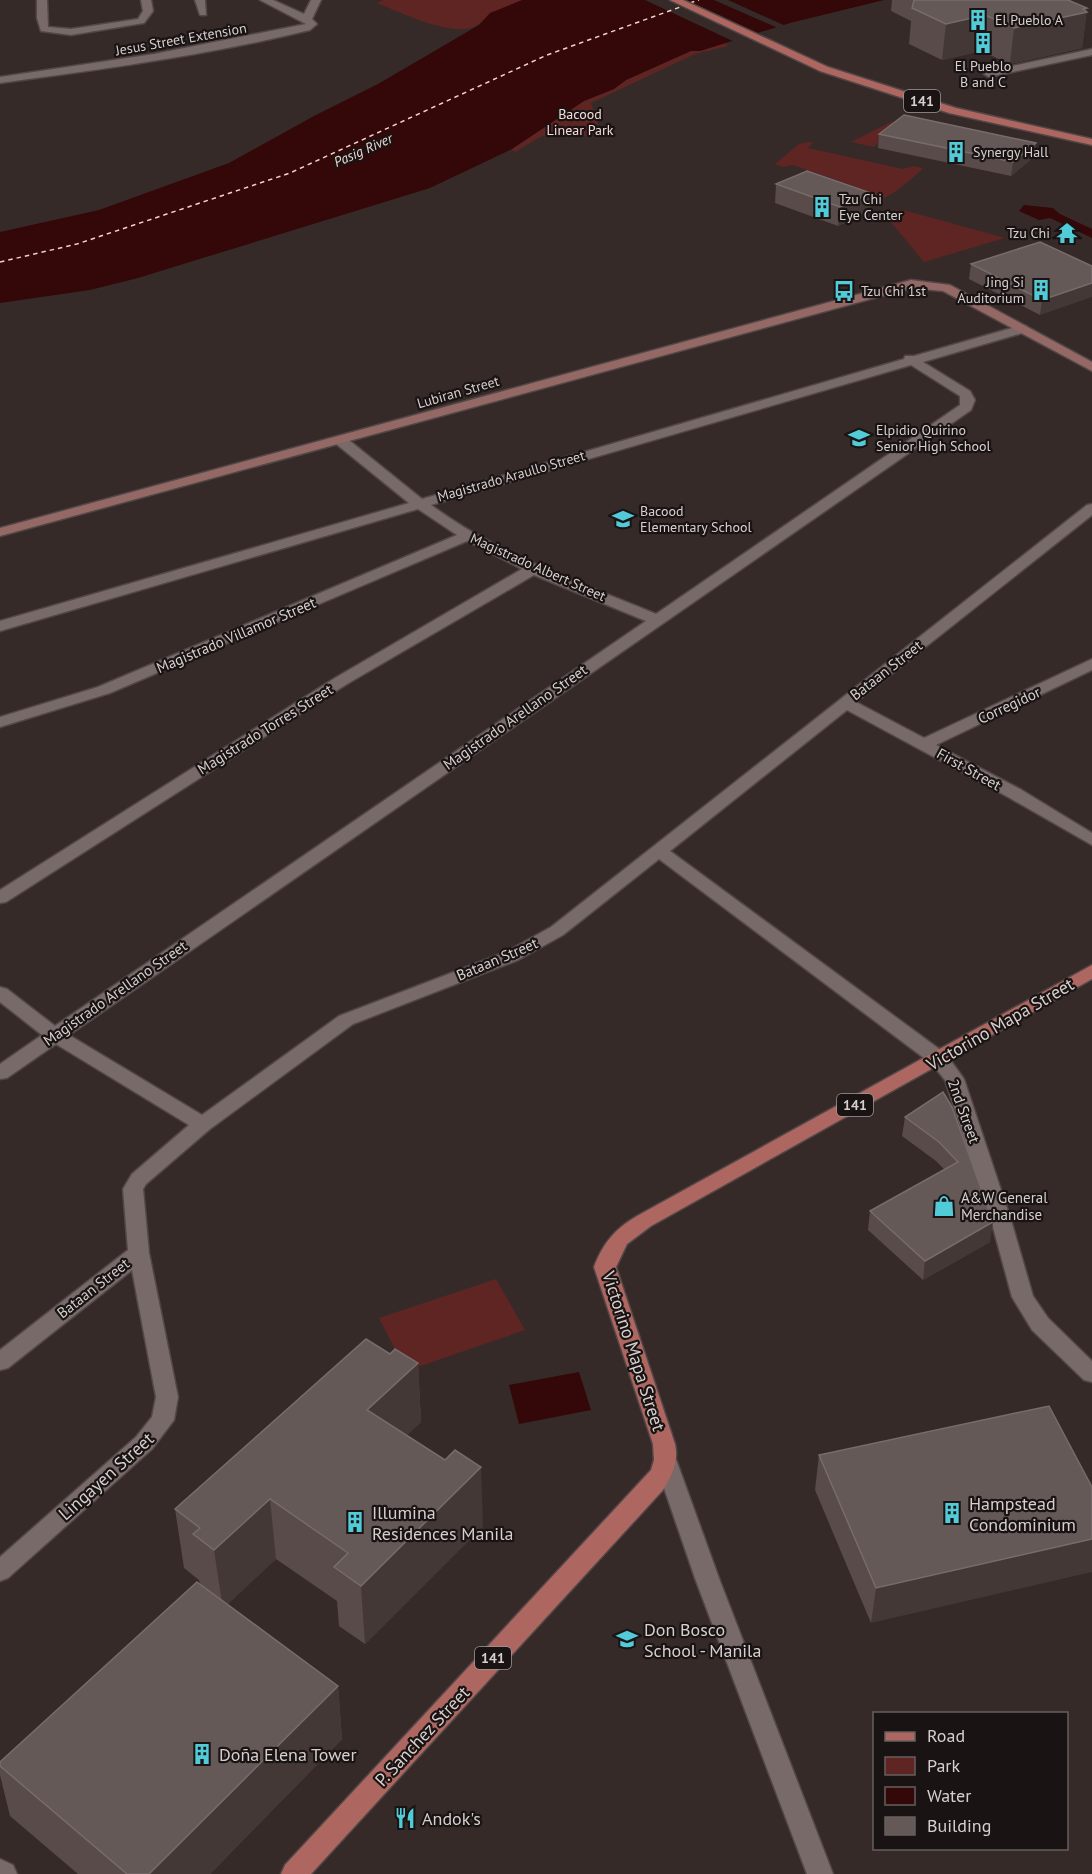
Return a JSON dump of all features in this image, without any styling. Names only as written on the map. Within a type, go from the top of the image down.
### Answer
[{"type":"main road","name":"141","points":[[675,0],[824,69],[953,111],[1092,142]]},
{"type":"main road","name":"Lubiran Street","points":[[0,532],[899,287],[924,284],[946,288],[1022,329]]},
{"type":"main road","points":[[1022,329],[1092,367]]},
{"type":"main road","name":"Victorino Mapa Street","points":[[666,1462],[664,1443],[605,1267],[610,1251],[618,1238],[654,1215],[939,1059],[1092,971]]},
{"type":"main road","name":"P. Sanchez Street","points":[[294,1874],[655,1483],[666,1462]]},
{"type":"street","points":[[42,0],[44,29],[71,32],[141,21],[148,11],[146,0]]},
{"type":"street","points":[[201,0],[203,13]]},
{"type":"street","points":[[265,0],[307,19],[316,0]]},
{"type":"street","name":"Jesus Street Extension","points":[[0,80],[122,64],[235,44],[307,28],[312,24],[307,19]]},
{"type":"street","points":[[989,74],[1092,52]]},
{"type":"street","name":"Magistrado Araullo Street","points":[[0,626],[910,359],[1022,329]]},
{"type":"street","name":"Magistrado Arellano Street","points":[[0,1073],[966,407],[968,400],[965,394],[910,359]]},
{"type":"street","name":"Magistrado Albert Street","points":[[340,440],[420,503],[468,536],[657,620]]},
{"type":"street","name":"Bataan Street","points":[[0,1362],[139,1253],[133,1189],[148,1170],[203,1124],[346,1020],[537,944],[557,931],[1092,508]]},
{"type":"street","name":"Magistrado Villamor Street","points":[[0,722],[104,690],[468,536]]},
{"type":"street","name":"Magistrado Torres Street","points":[[0,898],[341,681],[536,568]]},
{"type":"street","name":"Corregidor","points":[[925,744],[1092,664]]},
{"type":"street","name":"First Street","points":[[844,702],[925,744],[1092,840]]},
{"type":"street","name":"2nd Street","points":[[659,851],[939,1059],[954,1079],[1001,1220],[1023,1297],[1040,1324],[1092,1374]]},
{"type":"street","points":[[0,993],[54,1035],[203,1124]]},
{"type":"street","name":"Lingayen Street","points":[[0,1571],[144,1443],[163,1420],[167,1397],[139,1253]]},
{"type":"street","name":"Victorino Mapa Street","points":[[666,1462],[708,1581],[820,1874]]},
{"type":"street","points":[[0,1871],[4,1874]]},
{"type":"green space","points":[[384,0],[524,0],[483,20],[474,27],[462,29],[432,24],[377,3]]},
{"type":"green space","name":"Bacood Linear Park","points":[[725,43],[728,46],[695,54],[591,103],[598,123],[595,133],[588,136],[542,136],[515,152],[512,149],[584,101],[614,89],[626,80],[691,51],[700,51]]},
{"type":"green space","points":[[891,122],[897,123],[874,147],[851,142]]},
{"type":"green space","points":[[813,142],[808,148],[903,169],[914,166],[922,170],[902,187],[879,199],[864,194],[867,191],[793,165],[783,167],[775,164],[799,144]]},
{"type":"green space","points":[[899,210],[1005,238],[924,262],[886,216],[888,213]]},
{"type":"green space","points":[[496,1279],[525,1330],[406,1371],[379,1318]]},
{"type":"water","name":"Pasig River","points":[[522,0],[884,0],[790,23],[700,51],[691,51],[626,80],[614,89],[584,101],[512,149],[430,188],[138,278],[90,290],[0,303],[0,232],[99,210],[229,163],[378,84],[479,25],[490,13]]},
{"type":"water","points":[[1024,205],[1053,208],[1060,214],[1092,229],[1092,238],[1050,218],[1039,220],[1019,211]]},
{"type":"water","points":[[579,1372],[591,1410],[519,1424],[509,1385]]},
{"type":"pier","points":[[645,0],[685,0],[762,35],[737,43]]},
{"type":"pier","points":[[714,0],[728,0],[788,27],[780,29]]},
{"type":"building","points":[[914,0],[1068,0],[1087,8],[1083,9],[1087,12],[1014,28],[985,15],[946,24],[912,8]]},
{"type":"building","points":[[904,115],[1036,143],[1013,162],[879,134]]},
{"type":"building","points":[[807,171],[871,193],[840,207],[776,184]]},
{"type":"building","points":[[1040,242],[1092,266],[1092,283],[1042,300],[971,264]]},
{"type":"building","name":"A&W General Merchandise","points":[[943,1092],[952,1107],[993,1222],[925,1261],[870,1211],[958,1162],[939,1142],[905,1117]]},
{"type":"building","points":[[366,1339],[390,1354],[395,1349],[418,1363],[367,1410],[445,1460],[455,1450],[481,1467],[361,1586],[334,1567],[348,1553],[270,1499],[214,1550],[193,1534],[200,1528],[175,1509]]},
{"type":"building","name":"Hampstead Condominium","points":[[1049,1406],[1092,1487],[1092,1539],[876,1588],[819,1455]]},
{"type":"building","name":"Doña Elena Tower","points":[[197,1582],[338,1686],[149,1874],[127,1874],[0,1766],[0,1762]]},
{"type":"ferry route","points":[[690,3],[699,0]]},
{"type":"ferry route","points":[[0,262],[77,244],[290,173],[547,55],[683,6]]},
{"type":"place","name":"El Pueblo A","points":[[978,20]]},
{"type":"place","name":"El Pueblo B and C","points":[[983,43]]},
{"type":"place","name":"Synergy Hall","points":[[956,152]]},
{"type":"place","name":"Tzu Chi Eye Center","points":[[822,207]]},
{"type":"place","name":"Tzu Chi","points":[[1067,233]]},
{"type":"place","name":"Jing Si Auditorium","points":[[1041,290]]},
{"type":"place","name":"Tzu Chi 1st","points":[[844,291]]},
{"type":"place","name":"Elpidio Quirino Senior High School","points":[[859,438]]},
{"type":"place","name":"Bacood Elementary School","points":[[623,519]]},
{"type":"place","name":"A&W General Merchandise","points":[[944,1206]]},
{"type":"place","name":"Hampstead Condominium","points":[[952,1513]]},
{"type":"place","name":"Illumina Residences Manila","points":[[355,1522]]},
{"type":"place","name":"Don Bosco School - Manila","points":[[627,1639]]},
{"type":"place","name":"Doña Elena Tower","points":[[202,1754]]},
{"type":"place","name":"Andok's","points":[[405,1818]]}]
